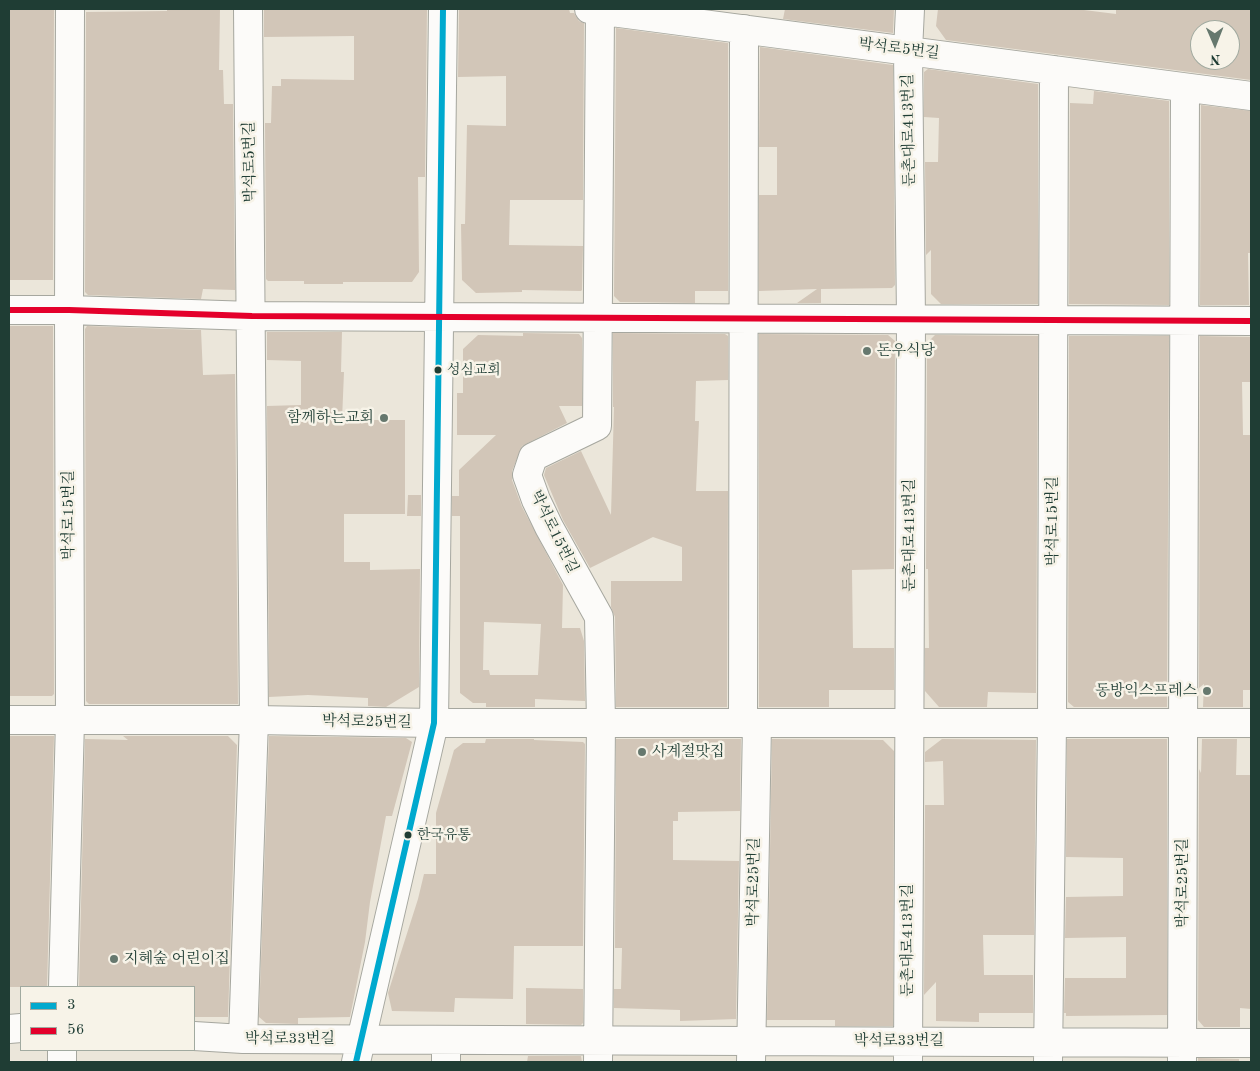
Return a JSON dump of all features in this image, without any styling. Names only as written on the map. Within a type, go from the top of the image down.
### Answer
[{"type":"street","points":[[69,310],[70,9]]},
{"type":"street","name":"박석로5번길","points":[[248,9],[252,316]]},
{"type":"street","points":[[359,1051],[434,723],[442,9]]},
{"type":"street","name":"둔촌대로413번길","points":[[908,1052],[911,318],[908,50],[910,9]]},
{"type":"street","name":"박석로5번길","points":[[598,318],[594,10],[1251,96]]},
{"type":"street","points":[[744,30],[743,318],[750,723]]},
{"type":"street","points":[[1053,319],[1054,70]]},
{"type":"street","points":[[1184,724],[1186,88]]},
{"type":"street","points":[[9,310],[252,316],[1251,321]]},
{"type":"street","name":"박석로15번길","points":[[69,310],[70,721]]},
{"type":"street","points":[[243,1039],[254,720],[252,316]]},
{"type":"street","name":"박석로15번길","points":[[598,318],[597,426],[532,457],[527,475],[549,527],[599,617],[601,723]]},
{"type":"street","name":"박석로15번길","points":[[1052,723],[1053,319]]},
{"type":"street","name":"박석로25번길","points":[[9,720],[254,720],[434,723],[1251,724]]},
{"type":"street","points":[[63,986],[70,721]]},
{"type":"street","points":[[598,1051],[601,723]]},
{"type":"street","name":"박석로25번길","points":[[750,723],[751,1051]]},
{"type":"street","points":[[1048,1052],[1052,723]]},
{"type":"street","name":"박석로25번길","points":[[1182,1052],[1184,724]]},
{"type":"street","name":"박석로33번길","points":[[195,1036],[359,1051],[1182,1052],[1251,1042]]},
{"type":"building","points":[[9,9],[54,9],[53,280],[9,280]]},
{"type":"building","points":[[167,9],[220,9],[219,70],[223,70],[224,104],[233,104],[235,290],[203,289],[201,299],[88,295],[85,292],[86,12],[167,11]]},
{"type":"building","points":[[427,9],[425,177],[418,177],[419,272],[412,282],[304,284],[304,281],[268,281],[266,279],[265,123],[271,123],[272,86],[281,86],[281,79],[354,80],[354,36],[264,37],[264,10]]},
{"type":"building","points":[[459,9],[569,9],[570,13],[574,13],[579,21],[584,23],[583,200],[510,200],[509,245],[583,246],[581,291],[522,290],[522,292],[476,293],[462,280],[461,224],[465,224],[467,125],[506,126],[506,76],[458,77]]},
{"type":"building","points":[[785,9],[894,9],[893,33],[783,19]]},
{"type":"building","points":[[938,9],[1076,9],[1116,14],[1116,9],[1251,9],[1251,80],[946,40],[936,26]]},
{"type":"building","points":[[616,28],[728,43],[728,291],[695,291],[695,303],[620,302],[614,296]]},
{"type":"building","points":[[760,47],[893,65],[895,285],[892,288],[821,289],[821,303],[797,303],[817,289],[759,291],[759,195],[777,195],[777,147],[759,147]]},
{"type":"building","points":[[928,69],[1038,84],[1038,304],[941,304],[931,294],[931,250],[926,255],[925,162],[938,162],[939,118],[924,117],[924,72]]},
{"type":"building","points":[[1094,91],[1169,101],[1169,305],[1069,304],[1070,103],[1093,104]]},
{"type":"building","points":[[1201,105],[1251,111],[1251,253],[1248,253],[1249,305],[1200,305]]},
{"type":"building","points":[[9,326],[53,326],[54,694],[52,696],[9,696]]},
{"type":"building","points":[[87,326],[201,330],[203,375],[235,374],[238,704],[89,704],[86,701],[85,329]]},
{"type":"building","points":[[267,332],[342,332],[341,372],[344,372],[342,420],[405,420],[405,514],[344,514],[344,562],[370,562],[370,570],[420,569],[419,687],[386,707],[368,706],[368,698],[308,695],[269,697],[267,406],[301,405],[301,361],[267,360]]},
{"type":"building","points":[[523,333],[579,334],[582,338],[582,406],[559,406],[567,423],[522,446],[512,471],[512,480],[522,507],[563,585],[562,628],[580,628],[584,641],[585,701],[535,699],[535,707],[486,707],[486,703],[473,703],[460,693],[460,516],[452,516],[452,496],[459,496],[459,470],[496,435],[457,435],[457,393],[463,393],[463,349],[478,335],[523,336]],"holes":[[[484,622],[541,624],[538,675],[490,675],[489,670],[483,670]]]},
{"type":"building","points":[[613,333],[725,334],[728,336],[728,380],[696,381],[695,421],[699,421],[696,491],[728,491],[727,707],[616,707],[615,617],[611,607],[611,581],[682,581],[682,547],[653,537],[590,568],[563,520],[544,475],[546,468],[581,451],[611,515],[614,407]]},
{"type":"building","points":[[759,334],[888,335],[895,341],[894,569],[852,570],[853,648],[894,648],[894,690],[829,690],[829,707],[759,707]]},
{"type":"building","points":[[935,335],[1038,336],[1036,693],[988,692],[987,707],[939,707],[925,691],[925,648],[929,648],[928,569],[926,569],[927,343]]},
{"type":"building","points":[[1069,336],[1169,336],[1167,707],[1074,707],[1068,702]]},
{"type":"building","points":[[1200,336],[1250,337],[1251,341],[1251,382],[1242,382],[1243,435],[1251,435],[1251,690],[1243,690],[1243,707],[1203,707],[1204,684],[1199,688]]},
{"type":"building","points":[[408,495],[421,495],[421,516],[407,516]]},
{"type":"building","points":[[9,736],[54,736],[47,986],[9,987]]},
{"type":"building","points":[[123,736],[228,736],[237,745],[228,1017],[195,1017],[195,986],[79,986],[85,739],[128,740]]},
{"type":"building","points":[[269,736],[406,738],[412,742],[392,816],[386,816],[370,902],[365,942],[350,1017],[298,1018],[298,1024],[266,1023],[259,1017]]},
{"type":"building","points":[[486,739],[534,739],[583,742],[585,744],[583,946],[514,946],[513,999],[455,998],[454,1012],[392,1011],[388,993],[424,874],[436,874],[436,813],[454,750],[463,743],[485,743]]},
{"type":"building","points":[[616,739],[741,739],[740,811],[678,812],[678,821],[673,821],[673,860],[739,861],[736,1019],[680,1021],[680,1010],[614,1008],[614,989],[621,989],[622,948],[615,948]]},
{"type":"building","points":[[772,739],[883,740],[894,751],[893,1026],[835,1026],[835,1020],[767,1020]]},
{"type":"building","points":[[942,739],[1036,740],[1034,935],[983,935],[984,975],[1033,975],[1033,1013],[979,1013],[979,1022],[936,1021],[936,982],[924,995],[925,805],[944,805],[943,761],[925,762],[925,752]]},
{"type":"building","points":[[1067,739],[1167,739],[1167,1015],[1066,1016],[1066,1013],[1064,1013],[1065,978],[1126,978],[1126,937],[1065,938],[1066,897],[1123,896],[1123,858],[1066,857]]},
{"type":"building","points":[[1202,739],[1237,739],[1236,775],[1251,775],[1251,1009],[1240,1008],[1240,1027],[1204,1027],[1198,1020],[1199,769],[1201,773]]},
{"type":"building","points":[[526,988],[583,989],[583,1023],[581,1025],[526,1024]]},
{"type":"building","points":[[528,1056],[581,1056],[582,1062],[527,1062]]},
{"type":"building","points":[[1198,1058],[1239,1059],[1239,1062],[1198,1062]]},
{"type":"transit line","name":"3","points":[[356,1062],[434,723],[443,9]]},
{"type":"transit line","name":"56","points":[[9,310],[252,316],[1251,321]]},
{"type":"place","name":"돈우식당","points":[[867,351]]},
{"type":"place","name":"성심교회","points":[[438,370]]},
{"type":"place","name":"함께하는교회","points":[[384,418]]},
{"type":"place","name":"동방익스프레스","points":[[1207,691]]},
{"type":"place","name":"사계절맛집","points":[[642,752]]},
{"type":"place","name":"한국유통","points":[[408,835]]},
{"type":"place","name":"지혜숲 어린이집","points":[[114,959]]}]
